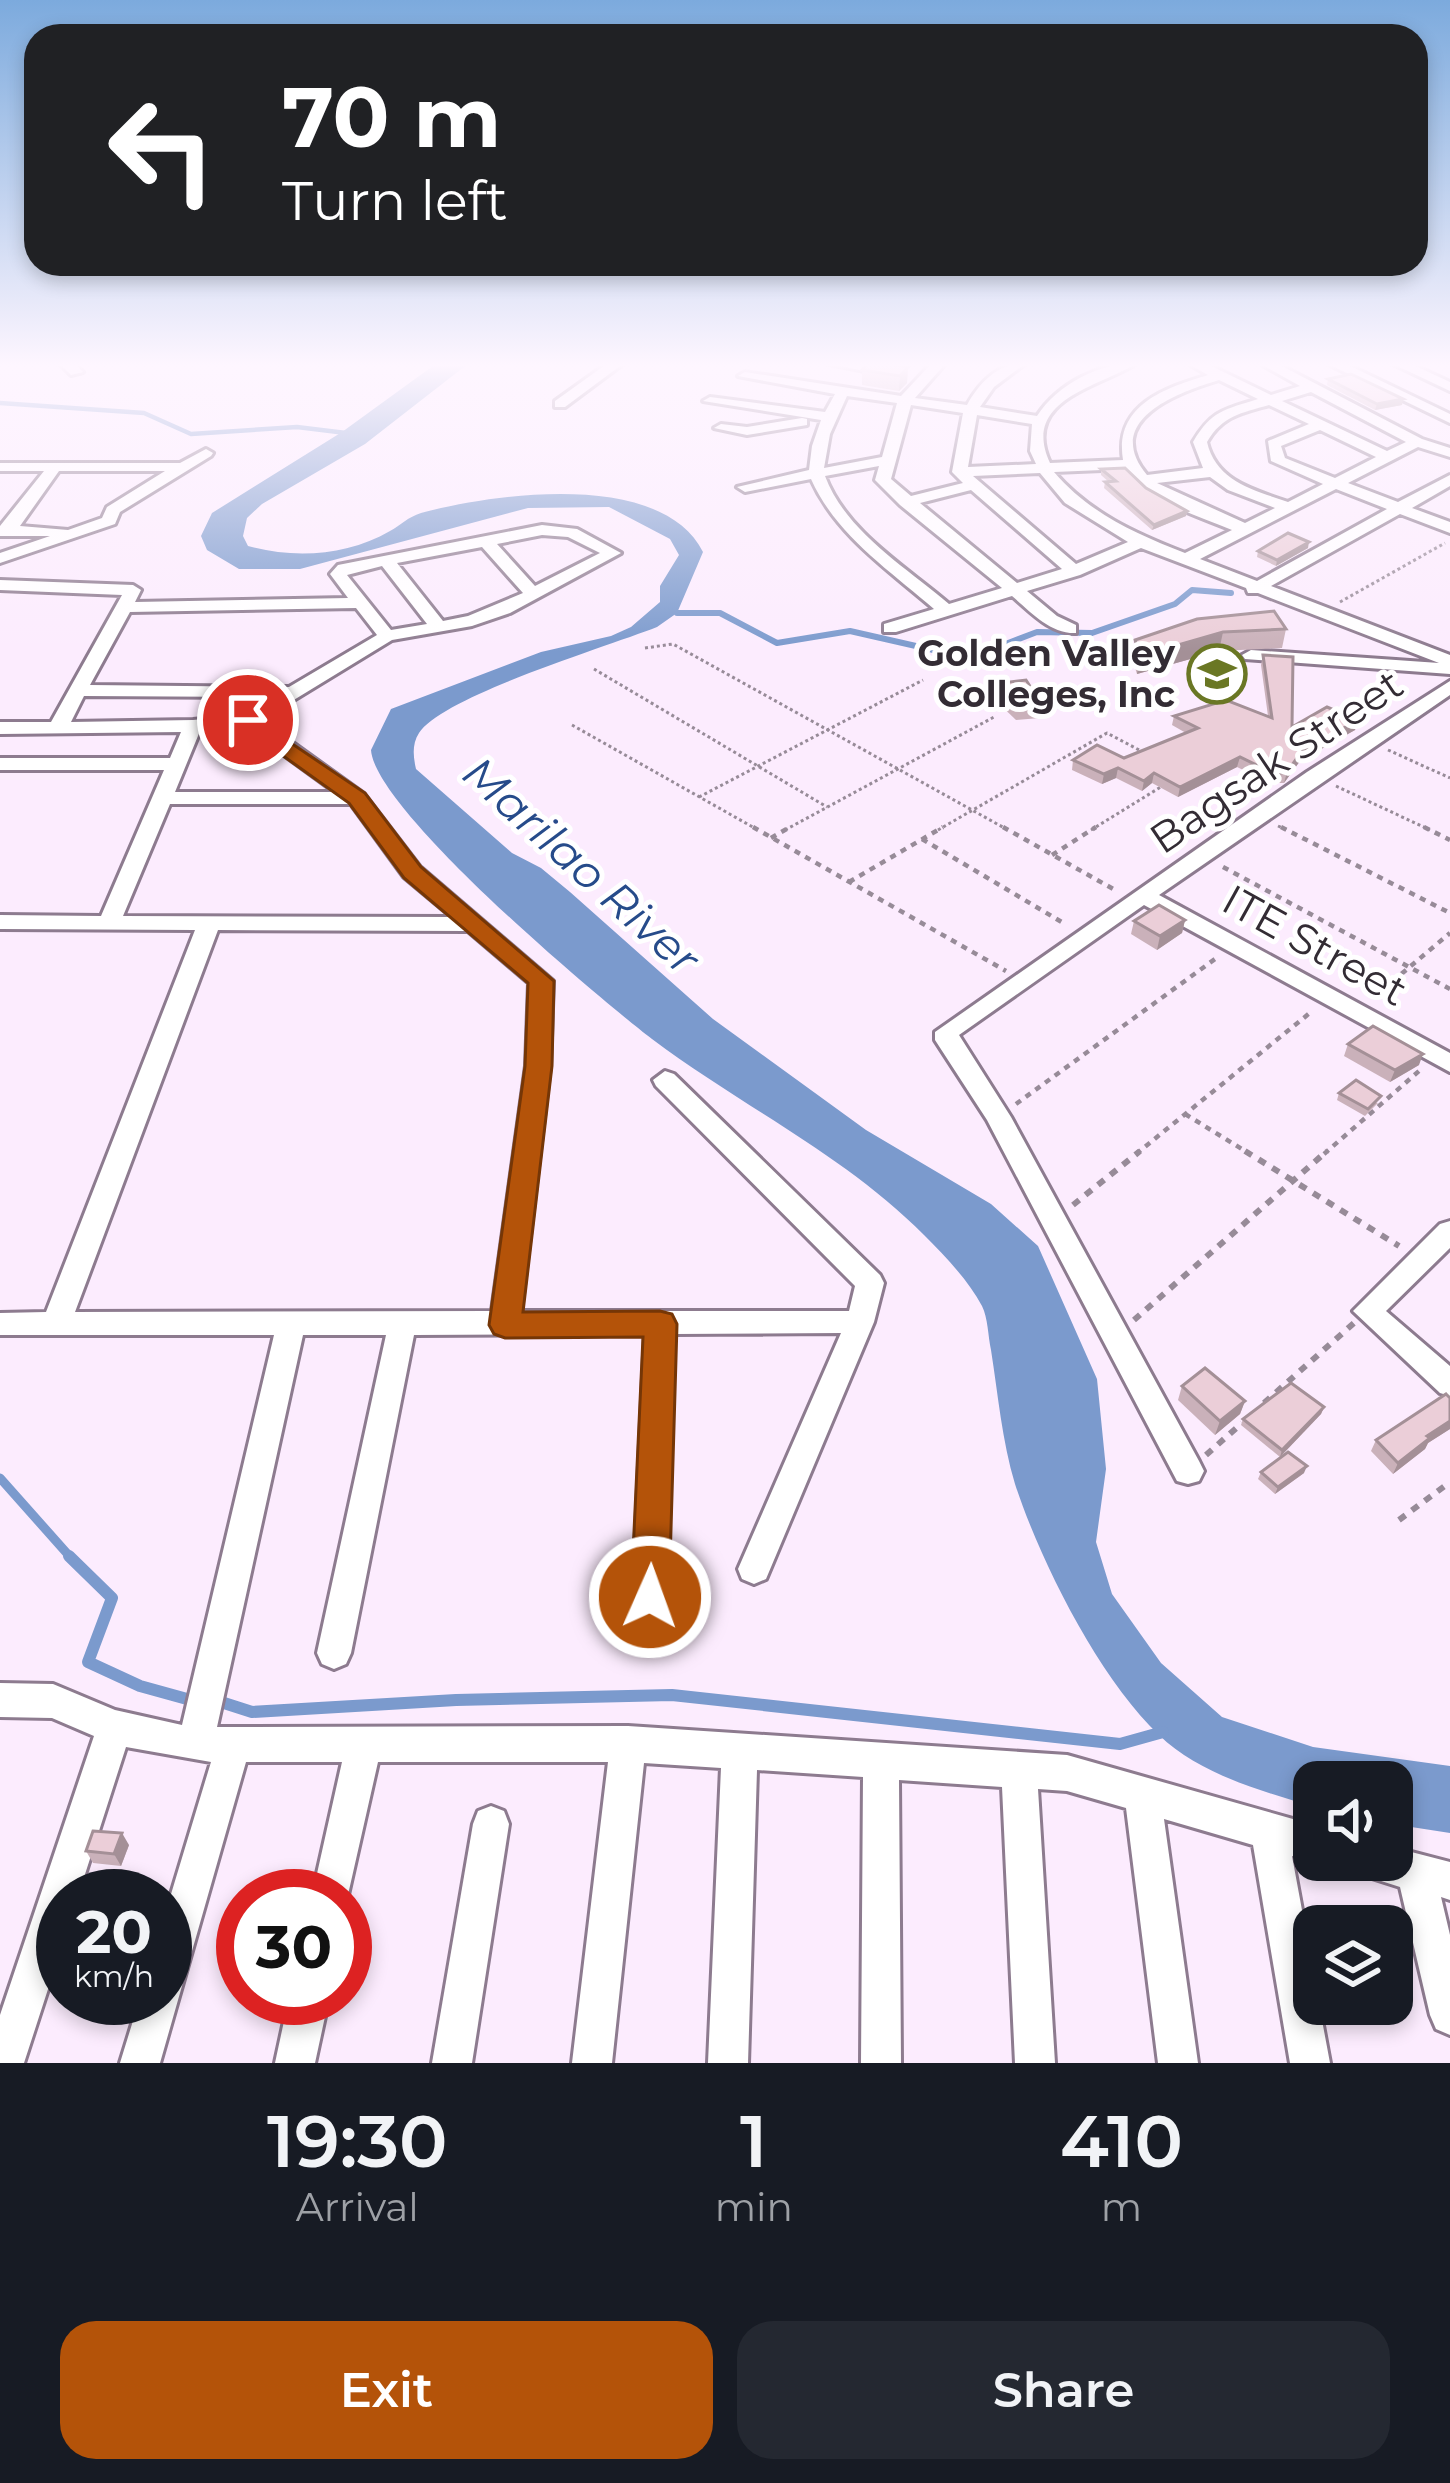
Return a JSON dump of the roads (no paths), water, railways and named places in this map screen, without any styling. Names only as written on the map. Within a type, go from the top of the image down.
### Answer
[{"type":"street","points":[[0,558],[109,521],[113,510],[197,459]]},
{"type":"street","points":[[819,459],[816,474],[830,506],[947,611]]},
{"type":"street","points":[[966,478],[967,459]]},
{"type":"street","points":[[1039,459],[1043,470],[1085,512],[1141,542],[1450,665]]},
{"type":"street","points":[[1130,459],[1143,480],[1247,530]]},
{"type":"street","points":[[1204,459],[1211,472],[1243,490],[1291,508]]},
{"type":"street","points":[[1280,459],[1290,468],[1450,528]]},
{"type":"street","points":[[1185,560],[1383,459]]},
{"type":"street","points":[[745,487],[889,460],[883,481],[905,502],[1070,629]]},
{"type":"street","points":[[905,502],[966,478],[1130,464]]},
{"type":"street","points":[[0,467],[185,467]]},
{"type":"street","points":[[4,531],[55,467]]},
{"type":"street","points":[[1143,480],[1211,472]]},
{"type":"street","points":[[966,478],[1074,571]]},
{"type":"street","points":[[1254,589],[1450,480]]},
{"type":"street","points":[[0,728],[193,726],[248,720],[387,636],[472,620],[535,595],[613,553],[571,532],[542,530],[338,574],[387,636]]},
{"type":"street","points":[[4,531],[82,531]]},
{"type":"street","points":[[484,539],[535,595]]},
{"type":"street","points":[[890,628],[1074,571],[1141,542]]},
{"type":"street","points":[[386,560],[439,628]]},
{"type":"street","points":[[0,585],[133,590],[58,727]]},
{"type":"street","points":[[124,607],[360,603]]},
{"type":"street","points":[[1251,655],[1450,665]]},
{"type":"street","name":"Bagsak Street","points":[[1187,1472],[998,1118],[946,1036],[954,1024],[1450,687]]},
{"type":"street","points":[[78,690],[289,692]]},
{"type":"street","points":[[248,720],[357,798],[412,872],[541,981],[538,1066],[505,1325]]},
{"type":"street","points":[[109,923],[193,726]]},
{"type":"street","points":[[0,764],[177,764]]},
{"type":"street","points":[[162,798],[357,798]]},
{"type":"street","name":"ITE Street","points":[[1139,898],[1443,1060]]},
{"type":"street","points":[[0,922],[470,923]]},
{"type":"street","points":[[56,1324],[209,923]]},
{"type":"street","points":[[665,1080],[870,1283],[860,1322],[754,1569]]},
{"type":"street","points":[[1450,1231],[1367,1311],[1450,1384]]},
{"type":"street","points":[[0,1324],[860,1322]]},
{"type":"street","points":[[195,1745],[291,1324]]},
{"type":"street","points":[[650,1597],[660,1324]]},
{"type":"street","points":[[334,1652],[402,1325]]},
{"type":"street","points":[[3,1707],[52,1701],[115,1727],[195,1745],[233,1748],[364,1742],[628,1744],[1067,1773],[1293,1838]]},
{"type":"street","points":[[4,2063],[115,1727]]},
{"type":"street","points":[[337,1869],[364,1742]]},
{"type":"street","points":[[592,2063],[628,1744]]},
{"type":"street","points":[[192,1887],[233,1748]]},
{"type":"street","points":[[728,2063],[740,1752]]},
{"type":"street","points":[[881,1762],[881,2063]]},
{"type":"street","points":[[1019,1771],[1035,2063]]},
{"type":"street","points":[[1143,1795],[1178,2063]]},
{"type":"street","points":[[452,2063],[491,1824]]},
{"type":"street","points":[[1269,1832],[1310,2063]]},
{"type":"street","points":[[1433,1878],[1450,2015]]},
{"type":"street","points":[[140,2063],[152,2025]]},
{"type":"street","points":[[295,2063],[303,2025]]},
{"type":"water","points":[[298,459],[339,459],[262,504],[247,518],[243,536],[248,546],[302,554],[338,550],[373,539],[421,513],[532,495],[615,498],[652,508],[682,526],[703,552],[677,613],[657,627],[492,688],[434,719],[415,741],[416,769],[512,853],[541,868],[570,892],[713,1019],[866,1130],[991,1204],[1038,1246],[1097,1379],[1106,1469],[1096,1542],[1112,1594],[1161,1663],[1222,1717],[1313,1747],[1450,1766],[1450,1833],[1413,1827],[1413,1761],[1293,1761],[1293,1800],[1212,1771],[1159,1735],[1094,1651],[1040,1549],[1011,1468],[986,1316],[963,1278],[924,1235],[861,1180],[652,1039],[585,985],[447,857],[382,778],[371,750],[391,709],[541,652],[631,627],[660,602],[660,586],[679,555],[670,539],[609,507],[528,508],[300,569],[239,569],[207,550],[201,536],[212,513]]},
{"type":"waterway","points":[[677,613],[720,613],[777,643],[850,631],[951,654],[985,652],[1037,632],[1092,633],[1175,604],[1192,590],[1231,593]]},
{"type":"waterway","points":[[0,1478],[72,1558]]},
{"type":"waterway","points":[[72,1558],[112,1598],[88,1662],[140,1686],[187,1699]]},
{"type":"waterway","points":[[224,1703],[252,1712],[456,1700],[672,1695],[1120,1744],[1163,1732]]},
{"type":"place","name":"Golden Valley Colleges, Inc","points":[[1217,674]]},
{"type":"water label","name":"Marilao River","points":[[582,865]]}]
